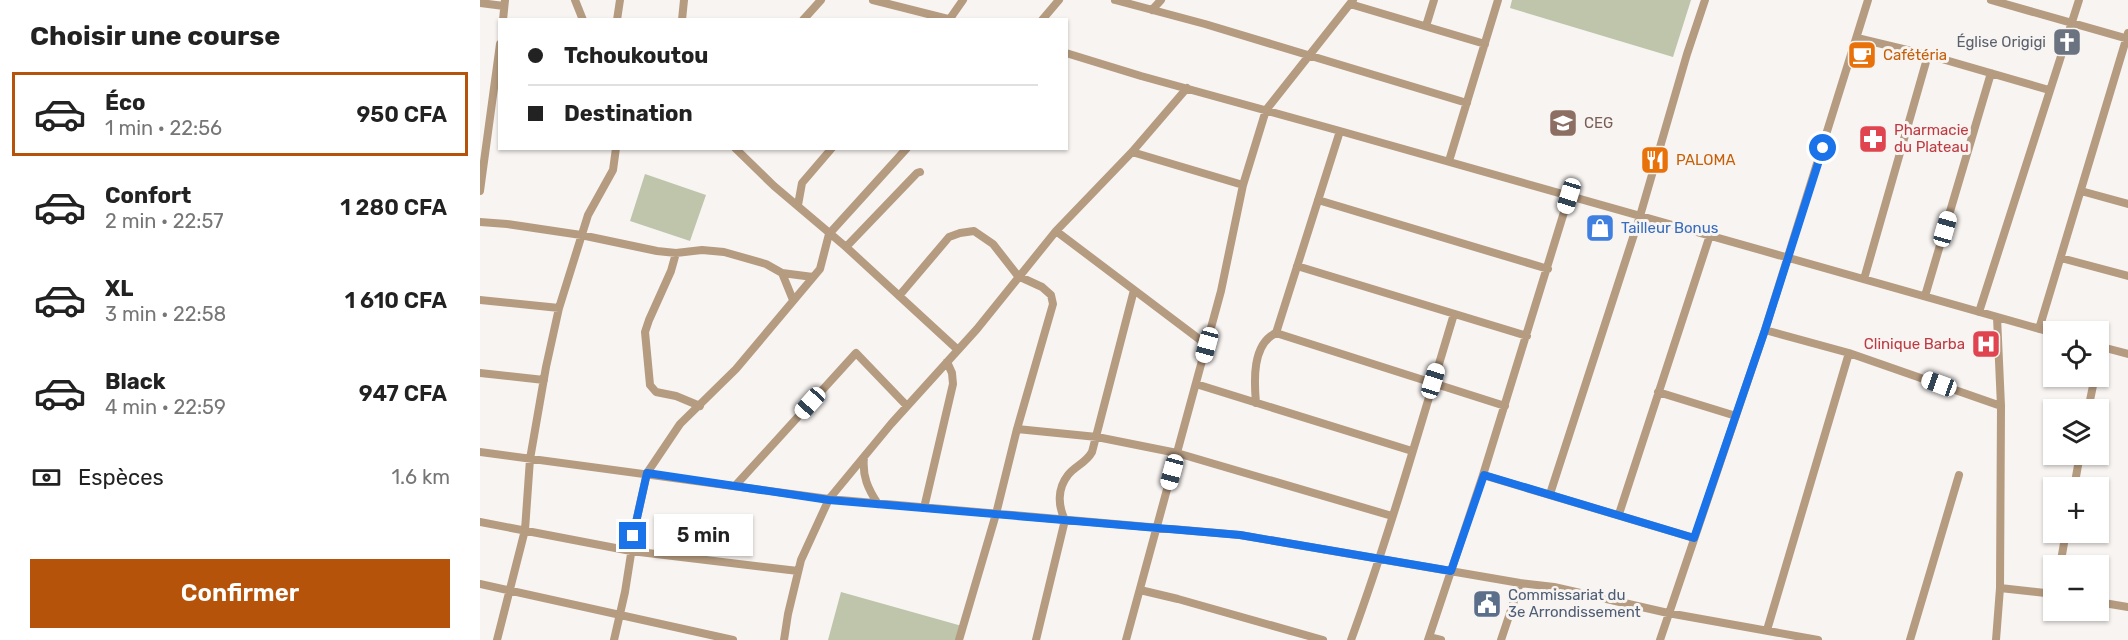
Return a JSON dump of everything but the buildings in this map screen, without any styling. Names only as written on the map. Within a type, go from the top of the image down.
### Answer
[{"type":"street","points":[[576,0],[582,18]]},
{"type":"street","points":[[617,18],[620,0]]},
{"type":"street","points":[[682,18],[684,0]]},
{"type":"street","points":[[805,18],[821,0]]},
{"type":"street","points":[[873,0],[946,18]]},
{"type":"street","points":[[951,18],[963,0]]},
{"type":"street","points":[[1044,18],[1059,0]]},
{"type":"street","points":[[1115,0],[1467,103]]},
{"type":"street","points":[[1152,10],[1161,0]]},
{"type":"street","points":[[1426,26],[1434,0]]},
{"type":"street","points":[[1449,162],[1498,0]]},
{"type":"street","points":[[1550,494],[1640,216],[1686,54],[1705,0]]},
{"type":"street","points":[[1660,640],[1789,258],[1868,0]]},
{"type":"street","points":[[1991,0],[2014,3],[2071,24],[2127,36],[2039,329]]},
{"type":"street","points":[[1979,312],[2079,0]]},
{"type":"street","points":[[1126,640],[1207,345],[1244,185],[1266,110],[1351,2],[1485,44]]},
{"type":"street","points":[[480,3],[505,3],[503,18]]},
{"type":"street","points":[[1857,38],[1928,55],[2049,90]]},
{"type":"street","points":[[1068,55],[2043,330]]},
{"type":"street","points":[[1864,279],[1928,55]]},
{"type":"street","points":[[480,191],[483,146],[498,56]]},
{"type":"street","points":[[1925,297],[1991,73]]},
{"type":"street","points":[[784,640],[801,560],[829,500],[907,406],[958,350],[1056,231],[1132,152],[1186,88]]},
{"type":"street","points":[[1256,403],[1255,381],[1260,351],[1265,340],[1276,333],[1340,131]]},
{"type":"street","points":[[497,640],[525,530],[530,459],[560,308],[588,215],[613,170],[616,150]]},
{"type":"street","points":[[737,150],[774,186],[846,247],[958,350]]},
{"type":"street","points":[[798,205],[802,183],[830,150]]},
{"type":"street","points":[[614,640],[647,473],[680,424],[735,369],[820,269],[829,234],[905,150]]},
{"type":"street","points":[[1132,152],[1244,185]]},
{"type":"street","points":[[846,247],[920,172]]},
{"type":"street","points":[[2081,190],[2128,204]]},
{"type":"street","points":[[1441,640],[1428,638],[1484,475],[1569,196]]},
{"type":"street","points":[[1318,200],[1548,268]]},
{"type":"street","points":[[480,222],[581,235],[676,253],[702,250],[724,252],[766,264],[782,273],[813,277]]},
{"type":"street","points":[[899,296],[949,237],[974,231],[993,244],[1018,276],[1042,287],[1051,295],[1053,304],[959,640]]},
{"type":"street","points":[[1056,231],[1207,345]]},
{"type":"street","points":[[1619,514],[1710,235]]},
{"type":"street","points":[[676,253],[671,271],[645,333],[650,385],[656,392],[676,396],[700,406]]},
{"type":"street","points":[[2061,258],[2128,276]]},
{"type":"street","points":[[1297,266],[1527,336]]},
{"type":"street","points":[[782,273],[794,300]]},
{"type":"street","points":[[1036,640],[1065,520],[1059,506],[1059,496],[1068,475],[1088,459],[1097,437],[1134,290]]},
{"type":"street","points":[[480,300],[560,308]]},
{"type":"street","points":[[1351,640],[1380,558],[1454,314]]},
{"type":"street","points":[[1996,640],[2000,588],[2001,406],[1997,317]]},
{"type":"street","points":[[1765,330],[1849,353],[2001,406]]},
{"type":"street","points":[[1276,333],[1433,381],[1505,406]]},
{"type":"street","points":[[2109,351],[2128,354]]},
{"type":"street","points":[[735,486],[856,353],[907,406]]},
{"type":"street","points":[[1755,640],[1762,629],[1849,353]]},
{"type":"street","points":[[924,508],[953,384],[952,373],[947,362]]},
{"type":"street","points":[[480,373],[544,380]]},
{"type":"street","points":[[1196,384],[1412,451]]},
{"type":"street","points":[[1658,392],[1736,416]]},
{"type":"street","points":[[1017,429],[1097,437],[1177,453],[1392,516]]},
{"type":"street","points":[[480,452],[647,473],[829,500],[1240,535],[1554,587],[1668,613],[1818,640]]},
{"type":"street","points":[[864,456],[865,479],[878,504]]},
{"type":"street","points":[[1484,475],[1694,538]]},
{"type":"street","points":[[1910,640],[1959,475]]},
{"type":"street","points":[[480,522],[631,551],[798,571]]},
{"type":"street","points":[[1501,640],[1520,583]]},
{"type":"street","points":[[480,584],[733,640]]},
{"type":"street","points":[[2000,588],[2043,593]]},
{"type":"street","points":[[1140,590],[1323,640]]},
{"type":"street","points":[[2109,603],[2128,605]]},
{"type":"green space","points":[[1512,0],[1691,0],[1673,57],[1510,8]]},
{"type":"green space","points":[[645,174],[706,195],[690,241],[630,221]]},
{"type":"green space","points":[[841,592],[962,626],[958,640],[828,640]]},
{"type":"place","name":"Église Origigi","points":[[2067,42]]},
{"type":"place","name":"Cafétéria","points":[[1862,55]]},
{"type":"place","name":"CEG","points":[[1563,123]]},
{"type":"place","name":"Pharmacie du Plateau","points":[[1873,139]]},
{"type":"place","name":"PALOMA","points":[[1655,160]]},
{"type":"place","name":"Tailleur Bonus","points":[[1600,228]]},
{"type":"place","name":"Clinique Barba","points":[[1986,344]]},
{"type":"place","name":"Commissariat du 3e Arrondissement","points":[[1487,604]]},
{"type":"route","points":[[633,536],[647,473],[829,500],[1240,535],[1451,571],[1484,475],[1694,538],[1789,258],[1823,148]]}]
